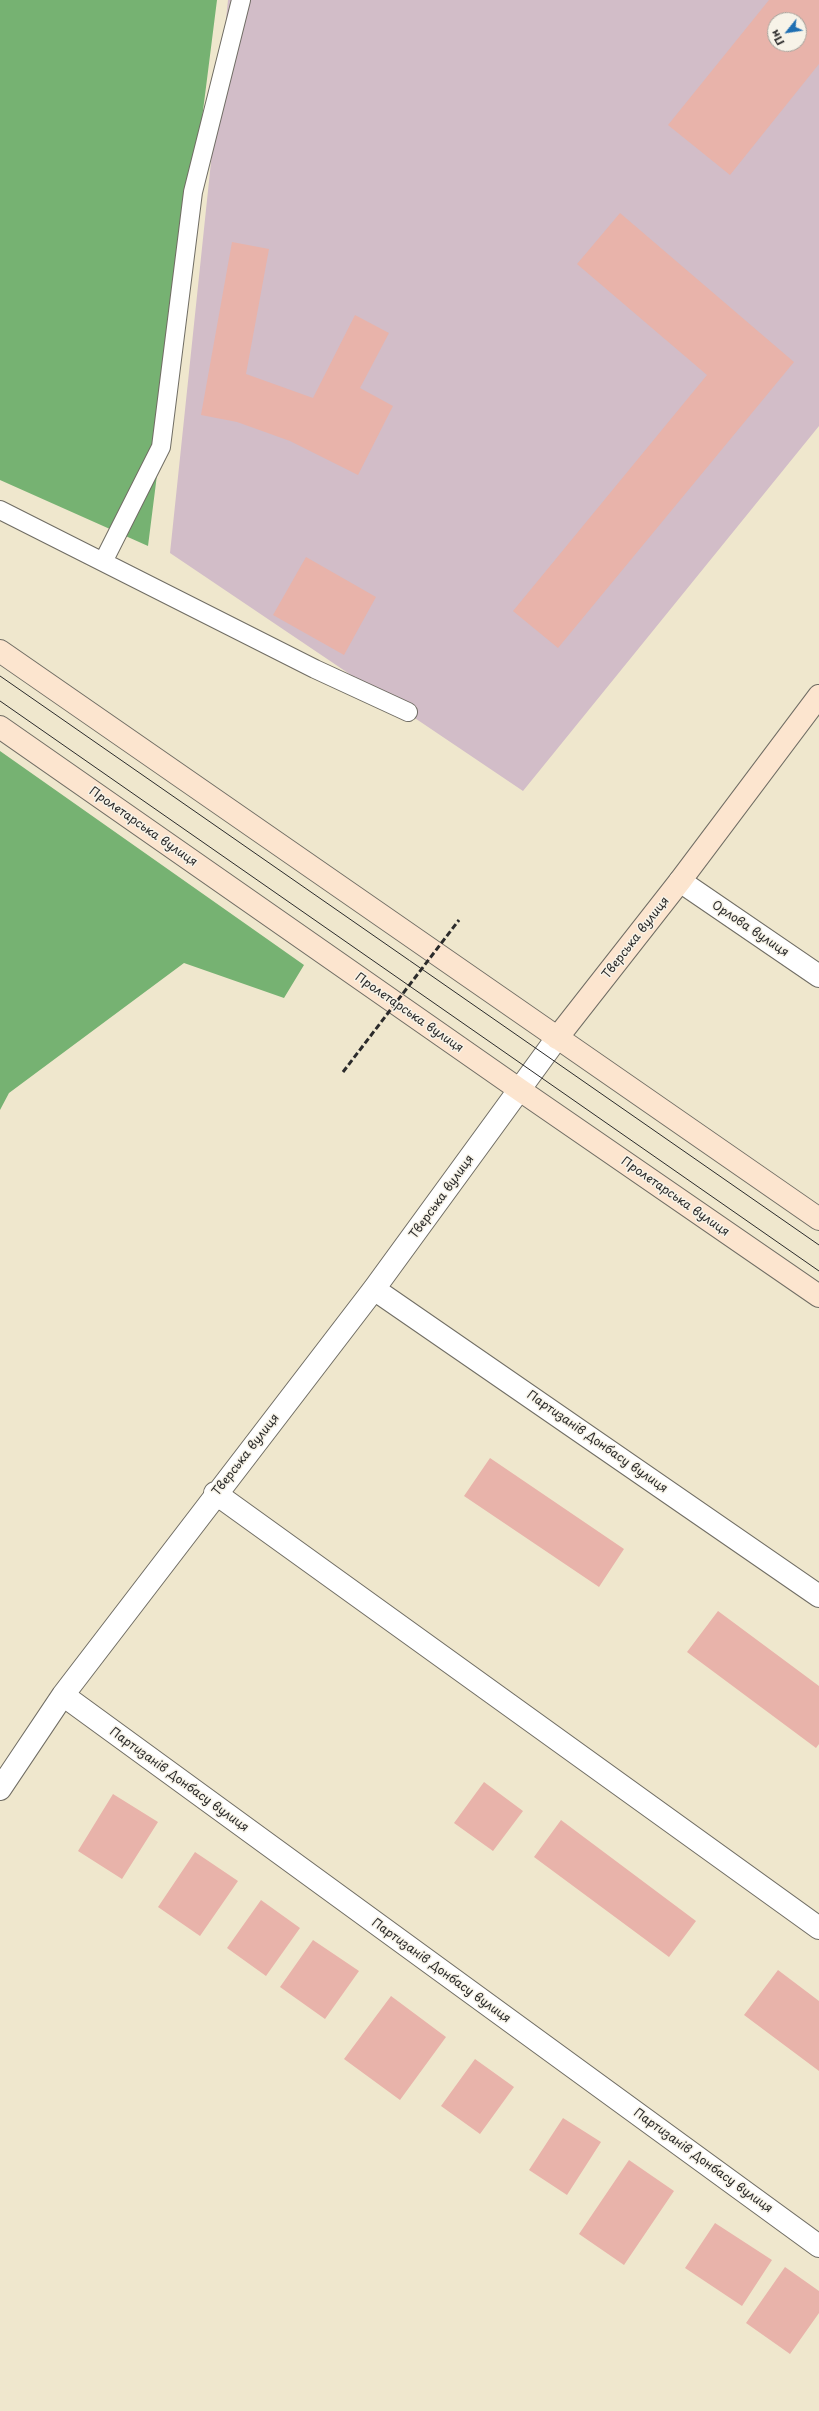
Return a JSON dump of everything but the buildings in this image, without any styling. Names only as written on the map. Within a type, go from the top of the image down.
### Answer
[{"type":"main road","points":[[0,651],[819,1219]]},
{"type":"main road","name":"Тверська вулиця","points":[[557,1038],[680,881],[819,696]]},
{"type":"main road","name":"Пролетарська вулиця","points":[[0,727],[520,1090],[819,1296]]},
{"type":"street","name":"Орлова вулиця","points":[[680,881],[819,976]]},
{"type":"street","name":"Тверська вулиця","points":[[0,1789],[62,1696],[215,1493],[374,1289],[557,1038]]},
{"type":"street","name":"Партизанів Донбасу вулиця","points":[[374,1289],[819,1596]]},
{"type":"street","points":[[215,1493],[819,1928]]},
{"type":"street","name":"Партизанів Донбасу вулиця","points":[[62,1696],[819,2246]]},
{"type":"lane","points":[[103,562],[161,447],[193,192],[241,0]]},
{"type":"lane","points":[[0,510],[315,669],[408,712]]},
{"type":"shaded area","points":[[228,0],[819,0],[819,426],[523,791],[170,553]]},
{"type":"green space","points":[[0,0],[217,0],[148,546],[0,480]]},
{"type":"green space","points":[[0,751],[304,965],[284,998],[184,963],[9,1093],[0,1110]]},
{"type":"tram line","points":[[0,676],[819,1245]]},
{"type":"tram line","points":[[0,701],[819,1271]]},
{"type":"railway","points":[[343,1072],[459,920]]}]
